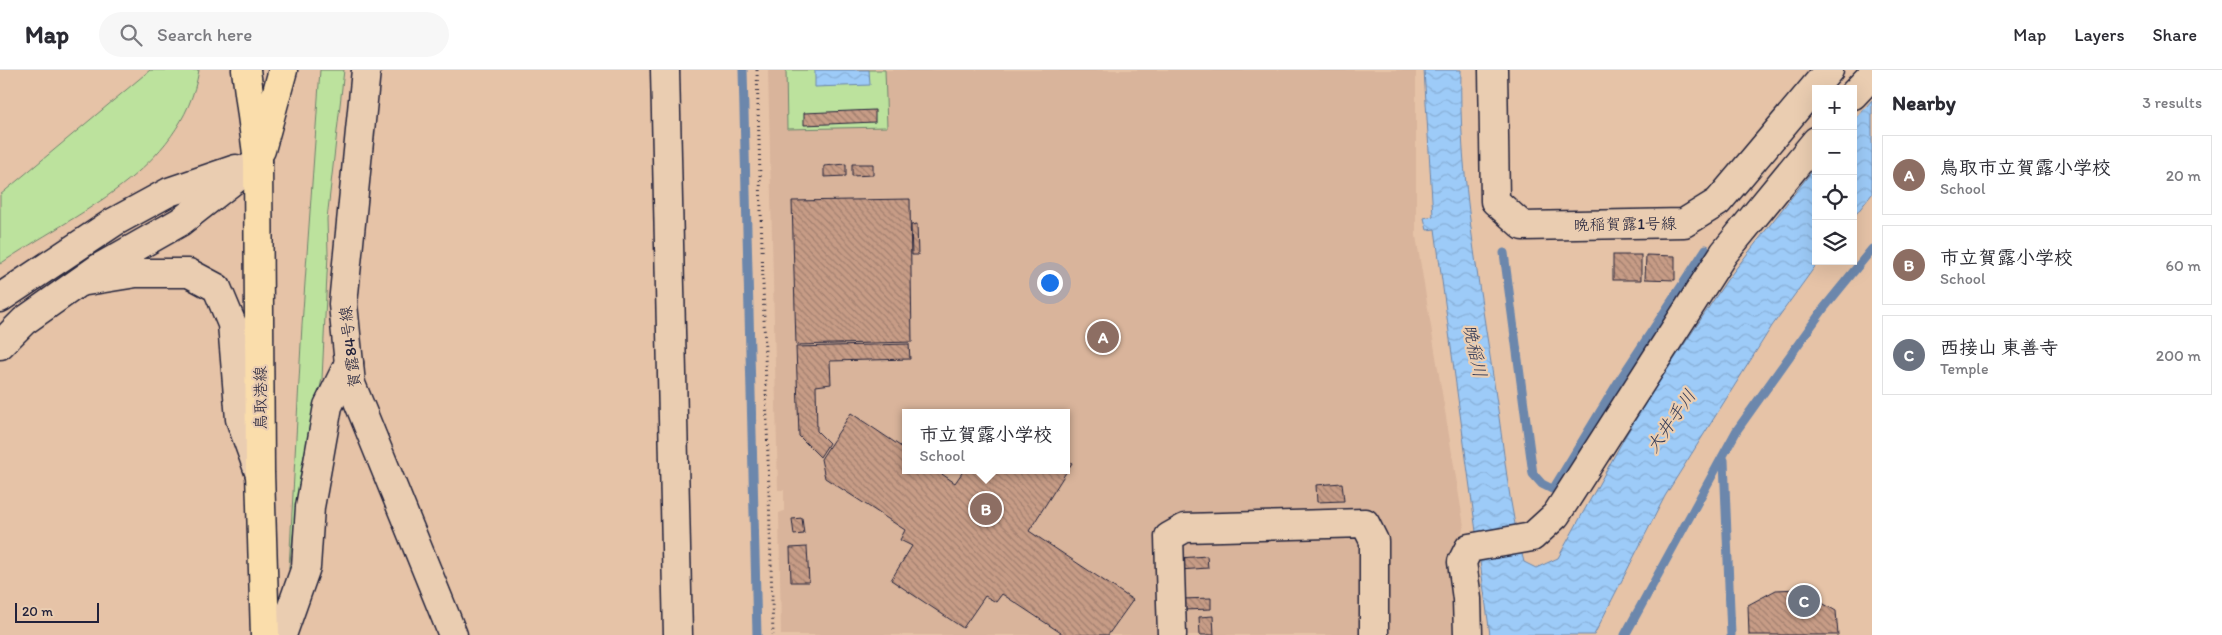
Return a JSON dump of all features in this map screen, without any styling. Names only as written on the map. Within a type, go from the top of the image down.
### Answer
[{"type":"main road","name":"鳥取港線","points":[[246,70],[258,161],[260,473],[265,635]]},
{"type":"main road","name":"鳥取港線","points":[[258,161],[283,70]]},
{"type":"street","name":"賀露84号線","points":[[366,70],[344,304],[351,384],[453,635]]},
{"type":"street","points":[[665,70],[678,635]]},
{"type":"street","name":"晩稲賀露1号線","points":[[1493,70],[1495,201],[1523,226],[1684,223],[1718,202],[1829,70]]},
{"type":"street","points":[[1857,91],[1872,75]]},
{"type":"street","points":[[1468,635],[1467,599],[1462,562],[1469,548],[1532,538],[1556,515],[1724,253],[1812,146]]},
{"type":"street","points":[[0,345],[24,322],[80,282],[180,222],[258,161]]},
{"type":"street","points":[[0,298],[114,222],[169,192],[258,161]]},
{"type":"street","points":[[80,282],[136,273],[189,273],[217,288],[232,324],[240,419],[260,473]]},
{"type":"street","points":[[282,635],[306,567],[310,507],[328,406],[349,363]]},
{"type":"street","points":[[1172,635],[1169,537],[1185,528],[1365,523],[1374,541],[1374,635]]},
{"type":"path","points":[[757,70],[773,635]]},
{"type":"shaded area","points":[[768,70],[1416,70],[1416,236],[1464,526],[1451,563],[1460,635],[781,635],[779,513],[784,511],[784,490],[778,490]]},
{"type":"green space","points":[[150,70],[199,70],[189,105],[171,136],[148,162],[121,186],[0,264],[0,195]]},
{"type":"green space","points":[[320,70],[344,70],[327,219],[328,254],[322,379],[302,465],[289,569],[302,325]]},
{"type":"green space","points":[[786,70],[885,70],[887,127],[787,129]]},
{"type":"water","points":[[815,70],[869,70],[870,85],[815,87]]},
{"type":"water","points":[[1424,70],[1461,70],[1461,109],[1466,190],[1507,476],[1524,562],[1536,568],[1558,558],[1626,435],[1655,388],[1727,280],[1812,171],[1812,265],[1816,265],[1772,326],[1665,496],[1594,635],[1490,635],[1435,229],[1427,230],[1424,218],[1433,216]]},
{"type":"water","points":[[1872,100],[1872,194],[1857,213],[1857,130],[1857,117]]},
{"type":"building","points":[[875,110],[875,122],[804,125],[804,113]]},
{"type":"building","points":[[846,164],[846,176],[824,177],[824,166]]},
{"type":"building","points":[[852,164],[873,164],[873,175],[852,176]]},
{"type":"building","points":[[910,199],[912,342],[796,345],[792,201]]},
{"type":"building","points":[[917,224],[918,255],[912,255],[911,225]]},
{"type":"building","points":[[1613,255],[1641,255],[1641,280],[1613,280]]},
{"type":"building","points":[[1646,255],[1675,256],[1675,280],[1645,279]]},
{"type":"building","points":[[909,344],[910,359],[830,361],[831,384],[816,386],[817,431],[829,443],[820,457],[799,436],[796,347]]},
{"type":"building","points":[[851,413],[902,447],[902,474],[942,474],[955,483],[961,474],[1065,474],[1029,531],[1133,600],[1108,635],[1064,635],[1002,594],[996,602],[985,596],[963,628],[891,580],[912,546],[900,540],[905,530],[825,478],[821,459]]},
{"type":"building","points":[[1342,483],[1344,501],[1317,502],[1316,485]]},
{"type":"building","points":[[802,518],[804,534],[794,535],[792,519]]},
{"type":"building","points":[[807,547],[809,582],[791,582],[790,548]]},
{"type":"building","points":[[1207,556],[1208,568],[1180,570],[1179,558]]},
{"type":"building","points":[[1798,589],[1836,611],[1838,635],[1749,635],[1748,605],[1776,590]]},
{"type":"building","points":[[1211,598],[1211,609],[1183,610],[1182,599]]},
{"type":"building","points":[[1213,616],[1214,635],[1200,635],[1199,617]]},
{"type":"waterway","points":[[743,70],[757,635]]},
{"type":"waterway","points":[[1555,486],[1617,384],[1706,249]]},
{"type":"waterway","points":[[1625,635],[1737,430],[1824,308],[1872,249]]},
{"type":"waterway","points":[[1504,253],[1533,474],[1542,484],[1552,489]]},
{"type":"waterway","points":[[1724,460],[1731,635]]},
{"type":"place","name":"鳥取市立賀露小学校","points":[[1103,337]]},
{"type":"place","name":"市立賀露小学校","points":[[986,509]]},
{"type":"place","name":"西接山 東善寺","points":[[1804,601]]},
{"type":"water label","name":"晩稲川","points":[[1475,351]]},
{"type":"water label","name":"大井手川","points":[[1671,421]]}]
